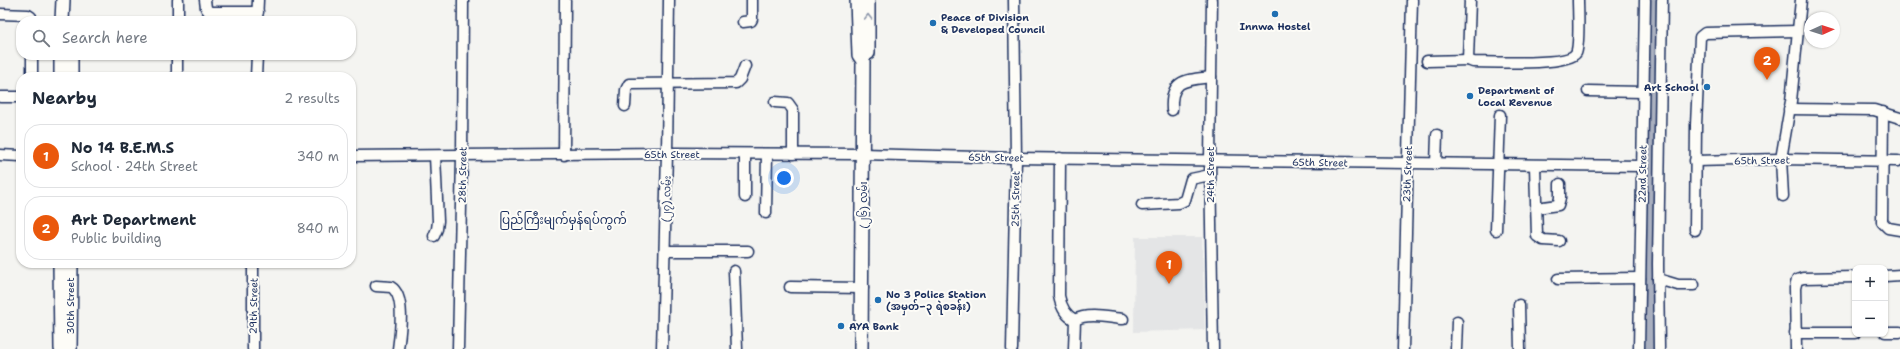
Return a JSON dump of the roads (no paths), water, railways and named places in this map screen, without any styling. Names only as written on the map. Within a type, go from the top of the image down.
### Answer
[{"type":"main road","points":[[62,16],[63,0]]},
{"type":"main road","points":[[71,0],[71,16]]},
{"type":"main road","name":"(၂၆) လမ်း","points":[[857,0],[859,55],[863,61],[861,349]]},
{"type":"main road","name":"(၂၆) လမ်း","points":[[863,61],[868,55],[868,0]]},
{"type":"main road","points":[[62,72],[65,60]]},
{"type":"main road","points":[[67,60],[70,72]]},
{"type":"main road","name":"30th Street","points":[[60,268],[61,349]]},
{"type":"main road","name":"30th Street","points":[[70,268],[70,349]]},
{"type":"street","points":[[178,0],[178,16]]},
{"type":"street","points":[[205,0],[206,8],[209,12],[258,16],[258,0]]},
{"type":"street","name":"28th Street","points":[[458,349],[462,156],[463,0]]},
{"type":"street","points":[[564,155],[565,0]]},
{"type":"street","name":"(၂၇) လမ်း","points":[[662,349],[669,0]]},
{"type":"street","points":[[743,22],[749,22],[752,19],[752,0]]},
{"type":"street","name":"25th Street","points":[[1012,349],[1016,158],[1014,0]]},
{"type":"street","name":"24th Street","points":[[1212,0],[1210,176],[1213,349]]},
{"type":"street","name":"23th Street","points":[[1403,349],[1412,0]]},
{"type":"street","points":[[1468,60],[1470,0]]},
{"type":"street","points":[[1427,61],[1468,60],[1473,62],[1524,62],[1569,59],[1576,53],[1577,48],[1578,0]]},
{"type":"street","name":"22nd Street","points":[[1639,349],[1645,0]]},
{"type":"street","name":"22nd Street","points":[[1659,349],[1658,279],[1662,0]]},
{"type":"street","points":[[1783,196],[1781,159],[1791,101],[1800,0]]},
{"type":"street","points":[[0,14],[30,16]]},
{"type":"street","points":[[1695,230],[1695,161],[1698,80],[1702,35],[1712,32],[1798,31]]},
{"type":"street","points":[[32,60],[32,72]]},
{"type":"street","points":[[177,60],[177,72]]},
{"type":"street","points":[[256,72],[257,60]]},
{"type":"street","points":[[625,106],[626,90],[629,84],[736,83],[740,79],[746,66]]},
{"type":"street","points":[[1172,110],[1173,91],[1176,86],[1190,79],[1211,77]]},
{"type":"street","points":[[1588,91],[1643,92]]},
{"type":"street","points":[[0,97],[16,97]]},
{"type":"street","points":[[775,102],[788,103],[793,110],[793,154]]},
{"type":"street","points":[[1789,109],[1883,112],[1900,118]]},
{"type":"street","points":[[1883,112],[1882,222],[1888,228],[1900,230]]},
{"type":"street","points":[[1496,230],[1500,116]]},
{"type":"street","points":[[1436,164],[1437,135]]},
{"type":"street","name":"65th Street","points":[[356,156],[667,153],[863,154],[1016,158],[1535,166],[1642,166]]},
{"type":"street","points":[[745,154],[745,197]]},
{"type":"street","points":[[766,213],[767,154]]},
{"type":"street","points":[[0,155],[16,156]]},
{"type":"street","points":[[434,236],[438,221],[435,156]]},
{"type":"street","points":[[1060,158],[1059,296],[1062,306],[1069,316],[1075,320]]},
{"type":"street","name":"65th Street","points":[[1695,161],[1781,159],[1898,161]]},
{"type":"street","points":[[1535,166],[1536,233],[1539,239],[1559,241]]},
{"type":"street","points":[[1142,205],[1179,203],[1184,200],[1191,179],[1210,176]]},
{"type":"street","points":[[1536,208],[1558,205],[1560,198],[1560,184]]},
{"type":"street","points":[[665,250],[748,251]]},
{"type":"street","name":"29th Street","points":[[252,349],[254,268]]},
{"type":"street","points":[[734,271],[737,349]]},
{"type":"street","points":[[1888,276],[1900,275]]},
{"type":"street","points":[[1796,349],[1795,288],[1797,280],[1803,278],[1852,277]]},
{"type":"street","points":[[1558,279],[1640,278]]},
{"type":"street","points":[[1658,279],[1678,285],[1694,285]]},
{"type":"street","points":[[376,286],[391,287],[398,294],[400,303],[400,327],[398,349]]},
{"type":"street","points":[[790,287],[862,288]]},
{"type":"street","points":[[1519,305],[1520,349]]},
{"type":"street","points":[[1075,320],[1080,317],[1087,316],[1123,319]]},
{"type":"street","points":[[1074,349],[1075,320]]},
{"type":"street","points":[[1456,349],[1457,322]]},
{"type":"street","points":[[1795,333],[1852,332]]},
{"type":"street","points":[[1888,332],[1900,332]]},
{"type":"waterway","points":[[1649,349],[1655,0]]},
{"type":"place","name":"Innwa Hostel","points":[[1275,14]]},
{"type":"place","name":"Peace of Division & Developed Council","points":[[933,23]]},
{"type":"place","name":"Art Department","points":[[1767,80]]},
{"type":"place","name":"Art School","points":[[1707,87]]},
{"type":"place","name":"Department of Local Revenue","points":[[1470,96]]},
{"type":"place","name":"No 14 B.E.M.S","points":[[1169,284]]},
{"type":"place","name":"No 3 Police Station (အမှတ်−၃ ရဲစခန်း)","points":[[878,300]]},
{"type":"place","name":"AYA Bank","points":[[841,326]]},
{"type":"district","name":"ပြည်ကြီးမျက်မှန်ရပ်ကွက်","points":[[563,220]]}]
